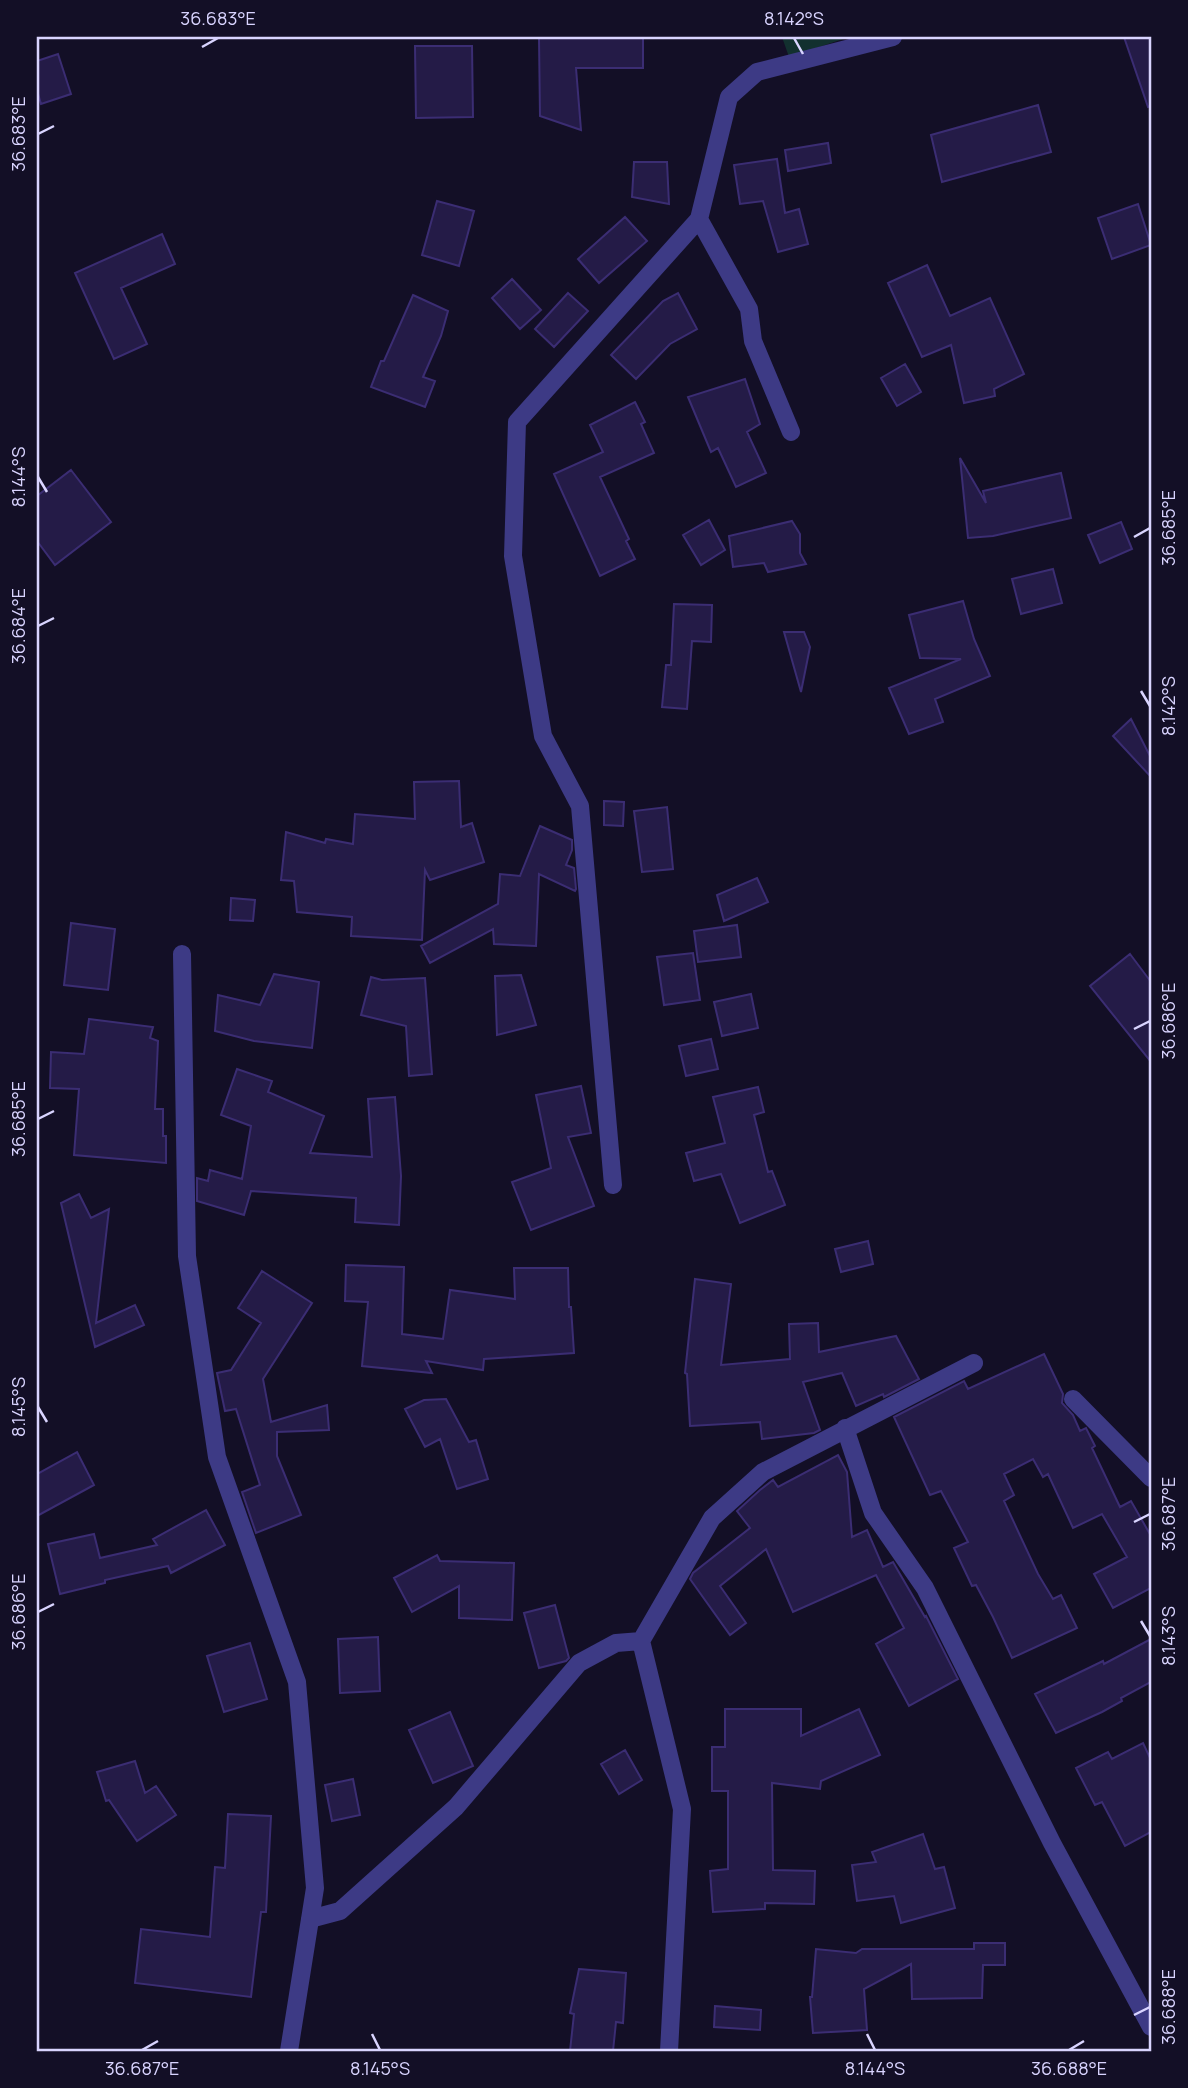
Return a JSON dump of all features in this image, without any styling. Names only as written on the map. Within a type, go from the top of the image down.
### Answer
[{"type":"street","points":[[613,1185],[580,806],[543,736],[513,556],[517,422],[699,219],[729,97],[757,72],[894,37]]},
{"type":"street","points":[[699,219],[749,309],[753,341],[791,432]]},
{"type":"street","points":[[182,954],[187,1255],[217,1457],[297,1682],[315,1888],[289,2051]]},
{"type":"street","points":[[669,2051],[682,1809],[640,1641],[712,1518],[763,1472],[974,1363]]},
{"type":"street","points":[[1073,1399],[1151,1478]]},
{"type":"street","points":[[845,1428],[873,1513],[925,1588],[1052,1843],[1151,2027]]},
{"type":"street","points":[[310,1919],[340,1911],[456,1807],[579,1663],[616,1643],[640,1641]]},
{"type":"green space","points":[[782,37],[849,37],[789,57]]},
{"type":"building","points":[[643,37],[643,68],[576,68],[581,130],[540,116],[539,38]]},
{"type":"building","points":[[1124,37],[1151,37],[1151,106],[1148,107]]},
{"type":"building","points":[[415,46],[472,46],[473,117],[416,118]]},
{"type":"building","points":[[58,54],[71,94],[41,104],[37,90],[37,61]]},
{"type":"building","points":[[1038,105],[1051,152],[942,182],[931,135]]},
{"type":"building","points":[[828,143],[831,163],[788,171],[785,150]]},
{"type":"building","points":[[777,159],[785,213],[799,209],[808,244],[778,252],[763,201],[740,204],[734,165]]},
{"type":"building","points":[[634,162],[667,162],[669,204],[632,197]]},
{"type":"building","points":[[437,201],[474,211],[459,266],[422,255]]},
{"type":"building","points":[[1138,204],[1151,245],[1112,259],[1098,218]]},
{"type":"building","points":[[625,217],[647,241],[599,283],[578,259]]},
{"type":"building","points":[[162,234],[175,264],[121,288],[147,344],[114,359],[75,273]]},
{"type":"building","points":[[927,265],[950,316],[990,298],[1024,374],[994,389],[995,396],[964,403],[951,345],[922,357],[888,283]]},
{"type":"building","points":[[512,279],[541,310],[520,329],[492,298]]},
{"type":"building","points":[[568,293],[588,311],[554,347],[535,329]]},
{"type":"building","points":[[678,293],[697,329],[670,344],[636,379],[611,355],[663,301]]},
{"type":"building","points":[[413,295],[448,311],[441,336],[423,377],[435,381],[425,407],[371,387]]},
{"type":"building","points":[[905,364],[921,392],[897,406],[881,378]]},
{"type":"building","points":[[745,379],[760,424],[747,432],[766,473],[736,487],[718,448],[711,452],[688,397]]},
{"type":"building","points":[[635,402],[645,422],[641,424],[654,453],[600,477],[629,539],[626,541],[635,559],[600,576],[554,474],[603,452],[590,425]]},
{"type":"building","points":[[960,458],[986,503],[983,491],[1061,473],[1071,518],[993,536],[968,538]]},
{"type":"building","points":[[71,470],[111,522],[55,565],[37,541],[37,496]]},
{"type":"building","points":[[709,520],[725,550],[701,565],[683,535]]},
{"type":"building","points":[[792,521],[800,534],[800,553],[806,564],[768,572],[764,563],[733,567],[729,536]]},
{"type":"building","points":[[1121,522],[1132,549],[1100,563],[1088,535]]},
{"type":"building","points":[[1053,569],[1062,603],[1021,614],[1012,579]]},
{"type":"building","points":[[963,601],[974,639],[990,676],[935,699],[943,722],[909,734],[889,688],[961,659],[920,658],[909,615]]},
{"type":"building","points":[[674,604],[712,605],[711,642],[692,641],[687,709],[662,707],[666,665],[671,665]]},
{"type":"building","points":[[784,632],[804,632],[810,647],[801,692]]},
{"type":"building","points":[[1131,719],[1151,758],[1151,777],[1113,736]]},
{"type":"building","points":[[459,781],[461,827],[472,823],[484,862],[430,880],[425,870],[422,940],[351,936],[352,917],[297,912],[294,881],[281,880],[286,832],[325,843],[326,839],[353,844],[355,814],[415,819],[414,782]]},
{"type":"building","points":[[604,801],[624,802],[623,826],[604,825]]},
{"type":"building","points":[[667,807],[673,869],[642,872],[634,811]]},
{"type":"building","points":[[540,826],[572,840],[572,850],[566,865],[574,868],[576,889],[575,891],[539,874],[536,946],[494,944],[493,929],[430,963],[421,946],[498,904],[500,874],[520,876]]},
{"type":"building","points":[[757,878],[768,902],[724,921],[717,895]]},
{"type":"building","points":[[231,898],[255,900],[253,921],[230,920]]},
{"type":"building","points":[[71,923],[115,929],[108,990],[64,985]]},
{"type":"building","points":[[737,925],[741,957],[698,962],[694,931]]},
{"type":"building","points":[[693,953],[700,1000],[664,1005],[657,957]]},
{"type":"building","points":[[1130,954],[1151,982],[1151,1062],[1090,986]]},
{"type":"building","points":[[274,974],[319,982],[312,1048],[254,1041],[215,1031],[218,995],[260,1005]]},
{"type":"building","points":[[521,975],[536,1025],[497,1035],[495,976]]},
{"type":"building","points":[[371,977],[382,980],[425,978],[432,1074],[409,1076],[406,1026],[361,1015]]},
{"type":"building","points":[[751,994],[758,1028],[722,1036],[714,1002]]},
{"type":"building","points":[[89,1019],[153,1027],[150,1038],[158,1041],[155,1109],[163,1109],[166,1163],[74,1155],[79,1089],[50,1088],[51,1052],[84,1054]]},
{"type":"building","points":[[711,1039],[718,1069],[686,1076],[679,1046]]},
{"type":"building","points":[[237,1069],[272,1081],[268,1092],[324,1116],[310,1153],[372,1157],[368,1099],[395,1097],[401,1176],[399,1225],[355,1222],[356,1198],[251,1191],[244,1215],[197,1201],[197,1178],[208,1181],[210,1170],[242,1179],[251,1126],[221,1115]]},
{"type":"building","points":[[581,1086],[591,1133],[568,1137],[594,1206],[531,1230],[512,1182],[551,1168],[536,1095]]},
{"type":"building","points":[[758,1087],[764,1112],[754,1115],[768,1172],[772,1171],[785,1205],[740,1223],[721,1174],[694,1181],[686,1153],[725,1143],[713,1097]]},
{"type":"building","points":[[79,1194],[91,1218],[109,1209],[96,1323],[135,1305],[144,1325],[95,1347],[61,1203]]},
{"type":"building","points":[[868,1241],[873,1264],[841,1272],[835,1249]]},
{"type":"building","points":[[346,1265],[404,1267],[402,1334],[443,1339],[450,1290],[515,1299],[514,1268],[568,1268],[574,1353],[484,1359],[483,1370],[426,1361],[432,1373],[362,1366],[368,1302],[345,1301]]},
{"type":"building","points":[[262,1271],[312,1303],[263,1379],[271,1422],[327,1405],[329,1430],[277,1432],[277,1456],[301,1515],[256,1533],[242,1492],[260,1485],[236,1409],[225,1411],[217,1373],[231,1370],[261,1323],[238,1308]]},
{"type":"building","points":[[695,1279],[731,1284],[721,1365],[790,1359],[789,1324],[818,1323],[819,1352],[896,1336],[919,1379],[884,1397],[883,1394],[856,1406],[842,1373],[803,1382],[820,1430],[814,1433],[762,1439],[760,1422],[690,1426],[685,1373]]},
{"type":"building","points":[[1044,1354],[1063,1394],[1062,1403],[1073,1415],[1080,1431],[1086,1428],[1095,1446],[1092,1448],[1120,1507],[1131,1501],[1151,1536],[1151,1588],[1113,1608],[1094,1574],[1127,1557],[1102,1514],[1073,1528],[1048,1474],[1043,1477],[1033,1459],[1004,1474],[1014,1495],[1004,1501],[1038,1574],[1053,1599],[1061,1595],[1077,1628],[1012,1658],[993,1617],[976,1585],[972,1586],[954,1548],[968,1542],[941,1491],[930,1495],[894,1417],[964,1381],[968,1389]]},
{"type":"building","points":[[446,1399],[469,1442],[476,1440],[488,1479],[457,1489],[440,1439],[425,1447],[405,1409],[424,1400]]},
{"type":"building","points":[[77,1452],[94,1485],[37,1516],[37,1474]]},
{"type":"building","points":[[838,1455],[847,1472],[852,1537],[867,1530],[883,1567],[893,1562],[926,1616],[958,1679],[909,1706],[876,1644],[904,1628],[876,1575],[793,1612],[766,1549],[720,1586],[746,1623],[730,1635],[690,1579],[693,1573],[750,1528],[737,1511],[760,1490],[773,1480],[778,1487]]},
{"type":"building","points":[[206,1510],[225,1545],[171,1573],[168,1566],[105,1580],[105,1583],[60,1594],[48,1544],[94,1534],[100,1558],[157,1545],[153,1539]]},
{"type":"building","points":[[437,1555],[440,1561],[514,1563],[512,1620],[459,1618],[459,1586],[412,1612],[394,1578]]},
{"type":"building","points":[[555,1605],[569,1658],[539,1668],[524,1613]]},
{"type":"building","points":[[378,1637],[380,1691],[340,1693],[338,1639]]},
{"type":"building","points":[[1151,1639],[1151,1682],[1102,1712],[1056,1733],[1035,1694],[1103,1661],[1104,1664]]},
{"type":"building","points":[[250,1643],[267,1699],[224,1712],[207,1656]]},
{"type":"building","points":[[725,1709],[801,1709],[801,1736],[859,1709],[880,1755],[821,1781],[820,1789],[772,1783],[773,1870],[815,1871],[814,1904],[765,1903],[765,1909],[713,1912],[710,1871],[728,1869],[728,1791],[712,1791],[712,1747],[725,1747]]},
{"type":"building","points":[[450,1712],[473,1766],[433,1783],[409,1730]]},
{"type":"building","points":[[1143,1743],[1151,1760],[1151,1832],[1125,1846],[1102,1802],[1095,1805],[1076,1768],[1108,1752],[1112,1759]]},
{"type":"building","points":[[625,1750],[642,1780],[619,1794],[601,1764]]},
{"type":"building","points":[[135,1761],[145,1793],[156,1786],[176,1815],[137,1841],[109,1800],[106,1801],[97,1772]]},
{"type":"building","points":[[353,1779],[360,1815],[332,1821],[325,1785]]},
{"type":"building","points":[[228,1814],[271,1816],[266,1912],[261,1912],[251,1997],[135,1983],[141,1929],[210,1937],[215,1867],[225,1868]]},
{"type":"building","points":[[923,1834],[935,1869],[944,1867],[955,1908],[901,1923],[894,1896],[857,1901],[852,1865],[876,1862],[872,1852]]},
{"type":"building","points":[[974,1943],[1005,1943],[1005,1965],[983,1965],[982,1998],[912,1999],[911,1964],[864,1989],[867,2030],[813,2033],[810,1997],[816,1949],[856,1953],[862,1949],[974,1949]]},
{"type":"building","points":[[579,1969],[626,1973],[623,2023],[616,2022],[613,2051],[570,2051],[574,2014],[570,2013]]},
{"type":"building","points":[[715,2006],[761,2010],[760,2030],[714,2027]]}]
